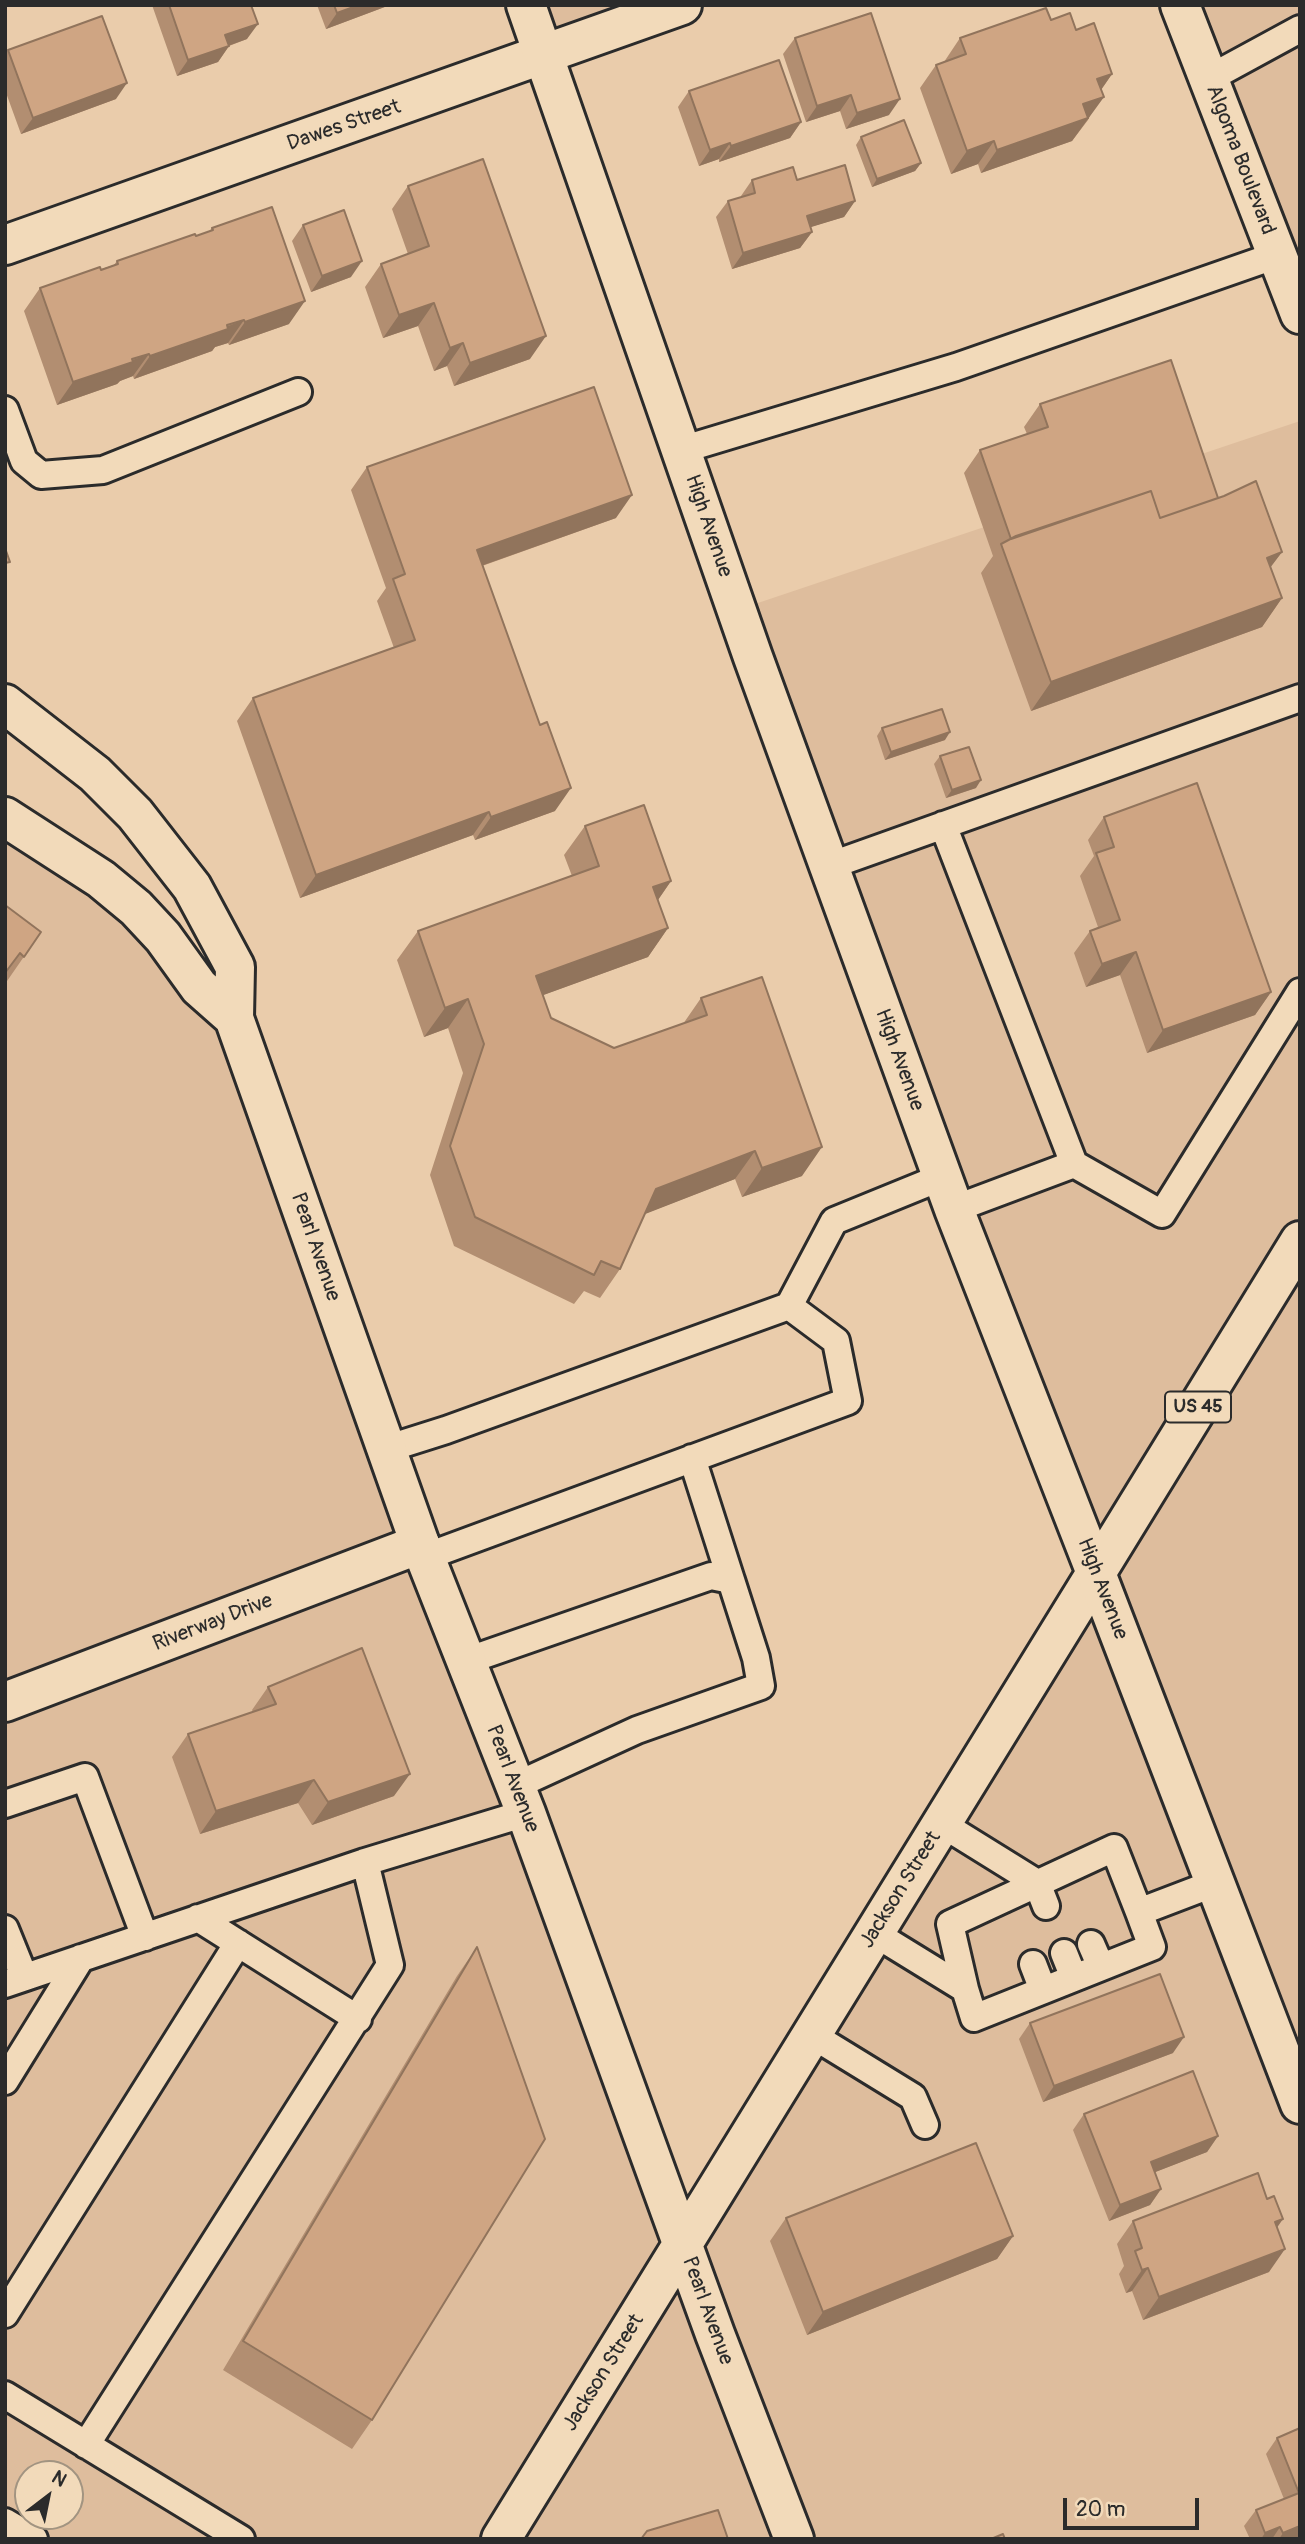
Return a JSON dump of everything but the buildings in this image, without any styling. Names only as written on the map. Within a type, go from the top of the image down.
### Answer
[{"type":"main road","name":"High Avenue","points":[[526,5],[681,450],[948,1193],[1300,2104]]},
{"type":"main road","name":"Dawes Street","points":[[5,245],[682,5]]},
{"type":"main road","name":"Algoma Boulevard","points":[[1180,5],[1300,314]]},
{"type":"main road","name":"Pearl Avenue","points":[[5,704],[47,734],[95,774],[135,814],[192,887],[235,967],[234,1018],[386,1448],[423,1551],[521,1799],[715,2334],[794,2539]]},
{"type":"main road","name":"Pearl Avenue","points":[[5,817],[101,879],[136,908],[163,937],[199,987],[234,1018]]},
{"type":"main road","name":"Jackson Street","points":[[501,2539],[1300,1241]]},
{"type":"main road","name":"Riverway Drive","points":[[5,1702],[423,1551]]},
{"type":"lane","points":[[1208,79],[1300,29]]},
{"type":"lane","points":[[681,450],[956,367],[1277,255]]},
{"type":"lane","points":[[5,410],[24,461],[41,475],[103,470],[298,391]]},
{"type":"lane","points":[[829,866],[1300,698]]},
{"type":"lane","points":[[943,825],[1074,1164],[1162,1214],[1300,992]]},
{"type":"lane","points":[[386,1448],[446,1430],[789,1306],[834,1221],[1074,1164]]},
{"type":"lane","points":[[423,1551],[848,1401],[836,1341],[789,1306]]},
{"type":"lane","points":[[5,1929],[15,1980],[365,1862],[521,1799],[637,1730],[761,1686],[756,1658],[692,1458]]},
{"type":"lane","points":[[466,1661],[711,1576],[731,1580]]},
{"type":"lane","points":[[5,1804],[85,1777],[145,1937]]},
{"type":"lane","points":[[942,1824],[1041,1895]]},
{"type":"lane","points":[[1114,1848],[1152,1947],[1096,1955],[1074,1978],[974,2018],[950,1924],[1010,1908],[1041,1895],[1068,1883],[1114,1848]]},
{"type":"lane","points":[[86,2445],[390,1965],[365,1862]]},
{"type":"lane","points":[[1139,1912],[1215,1883]]},
{"type":"lane","points":[[198,1918],[358,2019]]},
{"type":"lane","points":[[874,1933],[965,1989]]},
{"type":"lane","points":[[5,2314],[238,1943]]},
{"type":"lane","points":[[1064,1953],[1074,1978]]},
{"type":"lane","points":[[5,2081],[80,1958]]},
{"type":"lane","points":[[1033,1964],[1043,1990]]},
{"type":"lane","points":[[812,2035],[913,2097],[925,2125]]},
{"type":"lane","points":[[5,2395],[86,2445],[201,2529],[241,2539]]},
{"type":"lane","points":[[5,2522],[34,2539]]},
{"type":"shaded area","points":[[526,5],[682,5],[544,55]]},
{"type":"shaded area","points":[[1182,5],[1300,5],[1300,311]]},
{"type":"shaded area","points":[[1300,421],[1300,2539],[5,2539],[5,817],[234,1018],[683,2243],[1096,1573],[737,610]]}]
